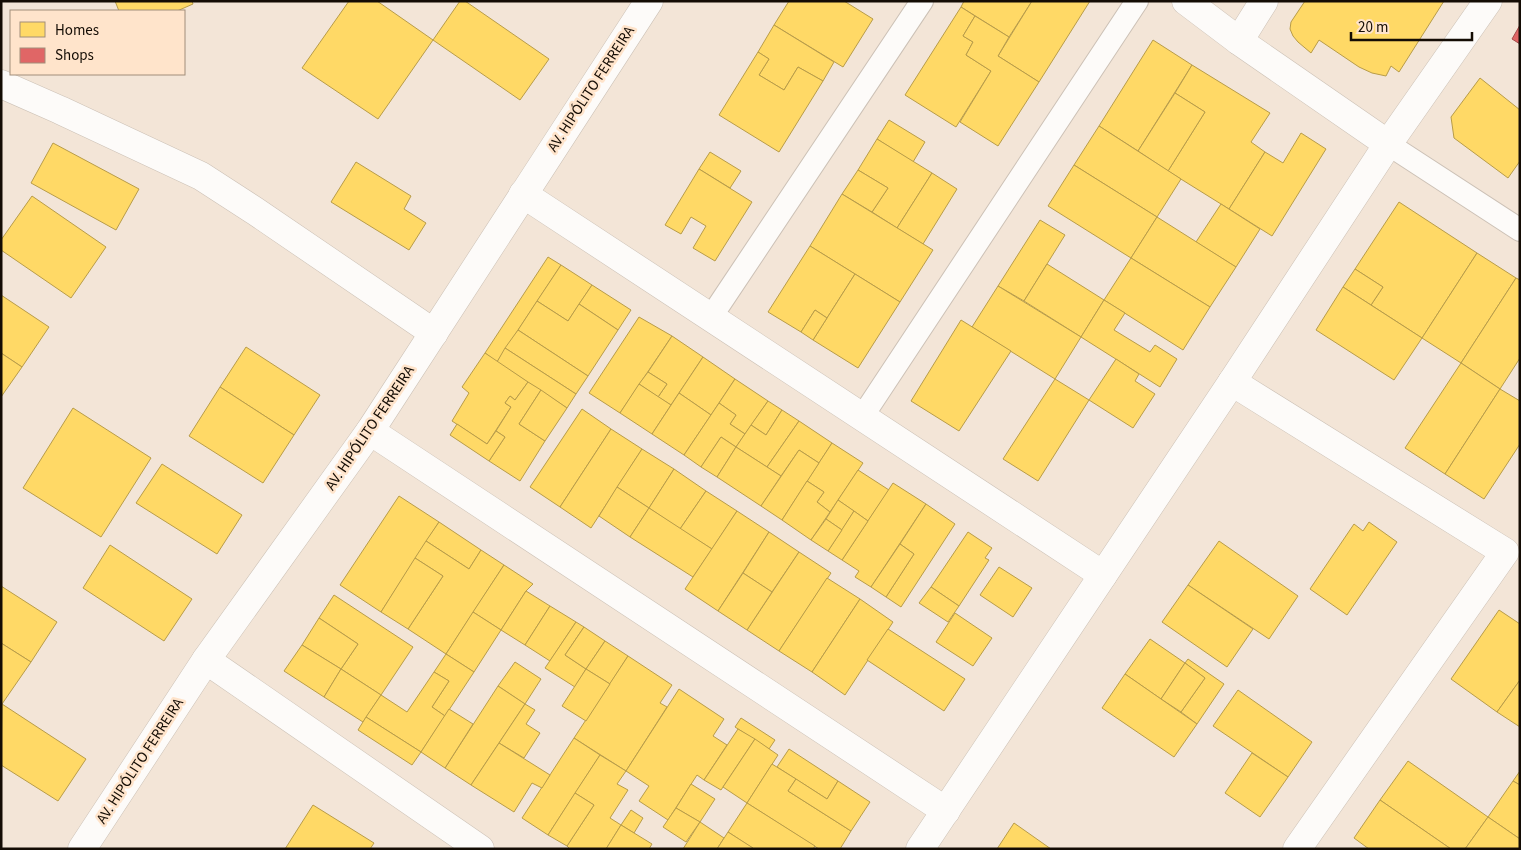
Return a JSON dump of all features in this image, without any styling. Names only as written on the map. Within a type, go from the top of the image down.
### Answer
[{"type":"street","name":"AV. HIPÓLITO FERREIRA","points":[[82,849],[206,660],[370,431],[649,1]]},
{"type":"street","points":[[1186,1],[1239,41],[1388,144]]},
{"type":"street","points":[[1239,41],[1264,1]]},
{"type":"street","points":[[920,849],[1232,382],[1388,144],[1488,1]]},
{"type":"street","points":[[1,84],[201,176],[434,333]]},
{"type":"street","points":[[523,194],[1103,575]]},
{"type":"street","points":[[1232,382],[1512,556],[1298,849]]},
{"type":"street","points":[[370,431],[946,810]]},
{"type":"street","points":[[206,660],[480,849]]},
{"type":"lane","points":[[711,317],[922,1]]},
{"type":"lane","points":[[862,417],[1137,1]]},
{"type":"lane","points":[[1388,144],[1520,230]]},
{"type":"building: Homes","points":[[115,1],[192,1],[193,4],[179,10],[119,10]]},
{"type":"building: Homes","points":[[349,1],[377,1],[433,40],[378,119],[302,68]]},
{"type":"building: Homes","points":[[460,1],[465,1],[549,59],[520,100],[433,40]]},
{"type":"building: Homes","points":[[789,1],[844,1],[873,19],[843,67],[774,25]]},
{"type":"building: Homes","points":[[964,1],[1032,1],[1009,37],[961,7]]},
{"type":"building: Homes","points":[[1032,1],[1090,1],[1039,82],[998,56]]},
{"type":"building: Homes","points":[[1305,1],[1444,1],[1399,72],[1391,66],[1386,76],[1372,73],[1359,67],[1319,40],[1311,53],[1298,42],[1290,29],[1291,22]]},
{"type":"building: Homes","points":[[961,7],[975,16],[963,36],[973,42],[966,55],[991,71],[956,127],[905,95]]},
{"type":"building: Homes","points":[[975,16],[1009,37],[998,56],[1039,82],[998,146],[960,122],[991,71],[966,55],[973,42],[963,36]]},
{"type":"building: Homes","points":[[774,25],[834,62],[823,81],[798,67],[784,90],[759,75],[769,59],[758,52]]},
{"type":"building: Homes","points":[[1153,40],[1192,65],[1138,151],[1099,126]]},
{"type":"building: Homes","points":[[758,52],[769,59],[759,75],[784,90],[798,67],[823,81],[779,152],[719,115]]},
{"type":"building: Homes","points":[[1192,65],[1270,113],[1251,142],[1265,152],[1229,209],[1168,171],[1205,112],[1175,93]]},
{"type":"building: Homes","points":[[1480,78],[1520,110],[1520,161],[1508,178],[1454,138],[1451,117]]},
{"type":"building: Homes","points":[[1175,93],[1205,112],[1168,171],[1138,151]]},
{"type":"building: Homes","points":[[889,120],[925,142],[913,162],[877,139]]},
{"type":"building: Homes","points":[[1099,126],[1181,179],[1157,217],[1074,165]]},
{"type":"building: Homes","points":[[1301,133],[1326,149],[1272,236],[1229,209],[1265,152],[1283,163]]},
{"type":"building: Homes","points":[[877,139],[932,173],[897,228],[872,212],[888,188],[858,170]]},
{"type":"building: Homes","points":[[53,143],[139,189],[116,230],[31,183]]},
{"type":"building: Homes","points":[[710,152],[741,171],[730,188],[699,169]]},
{"type":"building: Homes","points":[[356,162],[411,196],[404,209],[426,223],[409,250],[331,202]]},
{"type":"building: Homes","points":[[1074,165],[1157,217],[1131,258],[1048,206]]},
{"type":"building: Homes","points":[[699,169],[752,202],[715,261],[693,248],[706,226],[691,217],[681,234],[665,225]]},
{"type":"building: Homes","points":[[858,170],[888,188],[872,212],[842,194]]},
{"type":"building: Homes","points":[[932,173],[957,189],[923,244],[897,228]]},
{"type":"building: Homes","points":[[842,194],[933,250],[900,302],[810,246]]},
{"type":"building: Homes","points":[[32,196],[106,247],[71,298],[1,250],[1,240]]},
{"type":"building: Homes","points":[[1399,202],[1477,253],[1422,338],[1371,305],[1383,287],[1355,269]]},
{"type":"building: Homes","points":[[1221,204],[1260,229],[1236,267],[1196,242]]},
{"type":"building: Homes","points":[[1157,217],[1236,267],[1210,307],[1131,258]]},
{"type":"building: Homes","points":[[1040,220],[1065,235],[1024,301],[998,286]]},
{"type":"building: Homes","points":[[810,246],[855,274],[827,318],[815,310],[801,332],[768,312]]},
{"type":"building: Homes","points":[[1477,253],[1516,278],[1461,363],[1422,338]]},
{"type":"building: Homes","points":[[548,257],[561,265],[497,362],[485,353]]},
{"type":"building: Homes","points":[[1131,258],[1210,307],[1183,350],[1104,300]]},
{"type":"building: Homes","points":[[1047,264],[1104,300],[1081,337],[1024,301]]},
{"type":"building: Homes","points":[[561,265],[592,285],[568,321],[537,301]]},
{"type":"building: Homes","points":[[1355,269],[1383,287],[1371,305],[1343,287]]},
{"type":"building: Homes","points":[[855,274],[900,302],[858,368],[813,340]]},
{"type":"building: Homes","points":[[1516,278],[1520,280],[1520,358],[1500,389],[1461,363]]},
{"type":"building: Homes","points":[[592,285],[631,310],[618,330],[579,304]]},
{"type":"building: Homes","points":[[998,286],[1081,337],[1055,379],[972,327]]},
{"type":"building: Homes","points":[[1343,287],[1422,338],[1394,380],[1316,330]]},
{"type":"building: Homes","points":[[1,295],[49,327],[22,367],[1,353]]},
{"type":"building: Homes","points":[[1104,300],[1125,313],[1114,330],[1150,352],[1155,345],[1177,359],[1160,387],[1081,337]]},
{"type":"building: Homes","points":[[537,301],[568,321],[579,304],[618,330],[588,376],[518,330]]},
{"type":"building: Homes","points":[[815,310],[827,318],[813,340],[801,332]]},
{"type":"building: Homes","points":[[639,317],[672,336],[620,413],[589,393]]},
{"type":"building: Homes","points":[[961,320],[1011,351],[959,431],[911,401]]},
{"type":"building: Homes","points":[[518,330],[588,376],[576,394],[505,348]]},
{"type":"building: Homes","points":[[672,336],[703,357],[671,405],[658,397],[667,384],[648,372]]},
{"type":"building: Homes","points":[[246,347],[320,395],[294,435],[220,387]]},
{"type":"building: Homes","points":[[505,348],[576,394],[567,408],[497,362]]},
{"type":"building: Homes","points":[[1,353],[22,367],[1,397]]},
{"type":"building: Homes","points":[[485,353],[528,382],[515,400],[510,396],[505,403],[511,407],[487,444],[452,421],[469,393],[462,387]]},
{"type":"building: Homes","points":[[703,357],[735,379],[711,415],[679,393]]},
{"type":"building: Homes","points":[[1116,359],[1139,374],[1135,381],[1155,394],[1133,428],[1089,400]]},
{"type":"building: Homes","points":[[1461,363],[1500,389],[1445,474],[1405,448]]},
{"type":"building: Homes","points":[[648,372],[667,384],[658,397],[639,384]]},
{"type":"building: Homes","points":[[735,379],[768,401],[745,434],[730,424],[736,415],[719,403]]},
{"type":"building: Homes","points":[[1055,379],[1089,400],[1038,481],[1003,459]]},
{"type":"building: Homes","points":[[528,382],[541,390],[519,424],[545,441],[520,481],[489,461],[505,437],[496,431],[511,407],[505,403],[510,396],[515,400]]},
{"type":"building: Homes","points":[[639,384],[671,405],[652,434],[620,413]]},
{"type":"building: Homes","points":[[220,387],[294,435],[263,483],[189,436]]},
{"type":"building: Homes","points":[[1500,389],[1520,401],[1520,444],[1484,499],[1445,474]]},
{"type":"building: Homes","points":[[541,390],[567,408],[545,441],[519,424]]},
{"type":"building: Homes","points":[[679,393],[711,415],[684,455],[652,434]]},
{"type":"building: Homes","points":[[768,401],[782,410],[766,435],[751,425]]},
{"type":"building: Homes","points":[[719,403],[736,415],[730,424],[745,434],[736,447],[721,437],[701,467],[684,455]]},
{"type":"building: Homes","points":[[73,408],[151,458],[101,537],[23,488]]},
{"type":"building: Homes","points":[[582,409],[611,429],[560,507],[530,487]]},
{"type":"building: Homes","points":[[782,410],[799,421],[767,467],[736,447],[751,425],[766,435]]},
{"type":"building: Homes","points":[[799,421],[832,443],[819,463],[799,450],[781,476],[767,467]]},
{"type":"building: Homes","points":[[457,424],[487,444],[496,431],[505,437],[489,461],[450,435]]},
{"type":"building: Homes","points":[[611,429],[642,449],[591,528],[560,507]]},
{"type":"building: Homes","points":[[721,437],[736,447],[717,477],[701,467]]},
{"type":"building: Homes","points":[[832,443],[863,463],[830,512],[817,502],[824,492],[807,481]]},
{"type":"building: Homes","points":[[736,447],[781,476],[761,506],[717,477]]},
{"type":"building: Homes","points":[[642,449],[674,469],[649,508],[617,487]]},
{"type":"building: Homes","points":[[799,450],[819,463],[782,520],[761,506]]},
{"type":"building: Homes","points":[[162,464],[242,515],[217,554],[136,503]]},
{"type":"building: Homes","points":[[674,469],[706,491],[680,529],[649,508]]},
{"type":"building: Homes","points":[[858,470],[889,490],[868,521],[838,500]]},
{"type":"building: Homes","points":[[807,481],[824,492],[817,502],[830,512],[811,540],[782,520]]},
{"type":"building: Homes","points":[[893,483],[926,504],[871,587],[855,577],[859,571],[842,560]]},
{"type":"building: Homes","points":[[617,487],[649,508],[630,537],[599,516]]},
{"type":"building: Homes","points":[[706,491],[737,511],[712,549],[680,529]]},
{"type":"building: Homes","points":[[399,496],[439,522],[381,612],[340,585]]},
{"type":"building: Homes","points":[[838,500],[854,511],[842,530],[826,519]]},
{"type":"building: Homes","points":[[926,504],[955,524],[901,607],[886,597],[914,554],[900,544]]},
{"type":"building: Homes","points":[[649,508],[712,549],[693,577],[630,537]]},
{"type":"building: Homes","points":[[737,511],[769,532],[718,611],[685,589]]},
{"type":"building: Homes","points":[[854,511],[868,521],[842,560],[828,551]]},
{"type":"building: Homes","points":[[826,519],[842,530],[828,551],[811,540]]},
{"type":"building: Homes","points":[[439,522],[481,550],[469,569],[426,541]]},
{"type":"building: Homes","points":[[1369,522],[1397,542],[1347,615],[1310,589],[1354,524],[1363,531]]},
{"type":"building: Homes","points":[[769,532],[799,552],[772,592],[743,573]]},
{"type":"building: Homes","points":[[968,532],[992,548],[985,558],[989,560],[959,606],[931,587]]},
{"type":"building: Homes","points":[[426,541],[469,569],[481,550],[504,565],[446,654],[408,629],[443,576],[415,558]]},
{"type":"building: Homes","points":[[1219,541],[1298,596],[1269,639],[1188,585]]},
{"type":"building: Homes","points":[[900,544],[914,554],[886,597],[871,587]]},
{"type":"building: Homes","points":[[110,545],[192,599],[164,641],[83,588]]},
{"type":"building: Homes","points":[[799,552],[831,573],[779,651],[747,630]]},
{"type":"building: Homes","points":[[415,558],[443,576],[408,629],[381,612]]},
{"type":"building: Homes","points":[[504,565],[533,584],[526,591],[501,630],[473,612]]},
{"type":"building: Homes","points":[[999,567],[1032,588],[1013,617],[980,595]]},
{"type":"building: Homes","points":[[743,573],[772,592],[747,630],[718,611]]},
{"type":"building: Homes","points":[[827,578],[860,599],[812,672],[779,651]]},
{"type":"building: Homes","points":[[1188,585],[1253,629],[1227,667],[1162,622]]},
{"type":"building: Homes","points":[[1,586],[57,622],[31,662],[1,643]]},
{"type":"building: Homes","points":[[931,587],[959,606],[948,622],[919,603]]},
{"type":"building: Homes","points":[[526,591],[550,606],[525,645],[501,630]]},
{"type":"building: Homes","points":[[334,595],[413,647],[381,695],[341,669],[358,644],[319,618]]},
{"type":"building: Homes","points":[[860,599],[893,622],[845,695],[812,672]]},
{"type":"building: Homes","points":[[550,606],[576,622],[550,661],[525,645]]},
{"type":"building: Homes","points":[[1499,610],[1520,624],[1520,680],[1497,712],[1451,679]]},
{"type":"building: Homes","points":[[473,612],[501,630],[474,672],[446,654]]},
{"type":"building: Homes","points":[[955,613],[992,638],[973,666],[936,642]]},
{"type":"building: Homes","points":[[319,618],[358,644],[341,669],[302,645]]},
{"type":"building: Homes","points":[[576,622],[584,627],[565,655],[586,669],[575,687],[545,668]]},
{"type":"building: Homes","points":[[584,627],[605,641],[586,669],[565,655]]},
{"type":"building: Homes","points":[[888,629],[965,679],[944,711],[867,660]]},
{"type":"building: Homes","points":[[1150,639],[1185,663],[1161,699],[1125,674]]},
{"type":"building: Homes","points":[[605,641],[628,656],[610,684],[586,669]]},
{"type":"building: Homes","points":[[1,643],[31,662],[2,704],[1,704]]},
{"type":"building: Homes","points":[[302,645],[341,669],[324,697],[284,671]]},
{"type":"building: Homes","points":[[446,654],[474,672],[445,716],[432,707],[449,681],[434,672]]},
{"type":"building: Homes","points":[[628,656],[672,685],[660,703],[667,707],[626,771],[574,738]]},
{"type":"building: Homes","points":[[1188,659],[1224,684],[1197,724],[1181,712],[1205,678],[1185,663]]},
{"type":"building: Homes","points":[[515,662],[541,679],[525,704],[498,686]]},
{"type":"building: Homes","points":[[1185,663],[1205,678],[1181,712],[1161,699]]},
{"type":"building: Homes","points":[[341,669],[381,695],[363,722],[324,697]]},
{"type":"building: Homes","points":[[586,669],[610,684],[586,721],[562,706]]},
{"type":"building: Homes","points":[[434,672],[449,681],[432,707],[445,716],[421,752],[366,717],[381,695],[407,712]]},
{"type":"building: Homes","points":[[1125,674],[1197,724],[1174,757],[1102,708]]},
{"type":"building: Homes","points":[[1520,680],[1520,727],[1497,712]]},
{"type":"building: Homes","points":[[498,686],[525,704],[471,785],[445,768]]},
{"type":"building: Homes","points":[[679,689],[724,719],[713,736],[727,745],[704,780],[697,775],[668,820],[639,801],[649,786],[626,771]]},
{"type":"building: Homes","points":[[1238,690],[1312,742],[1288,777],[1213,726]]},
{"type":"building: Homes","points":[[2,704],[86,759],[58,801],[1,765]]},
{"type":"building: Homes","points":[[525,704],[535,710],[526,724],[540,733],[524,758],[499,743]]},
{"type":"building: Homes","points":[[449,709],[473,724],[445,768],[421,752]]},
{"type":"building: Homes","points":[[366,717],[421,752],[412,765],[358,730]]},
{"type":"building: Homes","points":[[741,718],[775,740],[769,749],[735,727]]},
{"type":"building: Homes","points":[[738,729],[755,739],[721,790],[704,780]]},
{"type":"building: Homes","points":[[574,738],[600,755],[548,835],[522,818]]},
{"type":"building: Homes","points":[[755,739],[778,755],[747,803],[723,787]]},
{"type":"building: Homes","points":[[499,743],[550,775],[542,788],[532,783],[514,812],[471,785]]},
{"type":"building: Homes","points":[[789,749],[838,781],[827,799],[777,767]]},
{"type":"building: Homes","points":[[1252,753],[1288,777],[1260,817],[1225,793]]},
{"type":"building: Homes","points":[[600,755],[626,771],[617,784],[628,790],[610,818],[621,825],[606,849],[570,849],[567,846],[594,805],[575,793]]},
{"type":"building: Homes","points":[[1408,761],[1488,817],[1465,849],[1451,849],[1380,800]]},
{"type":"building: Homes","points":[[772,764],[796,779],[788,791],[851,831],[840,849],[819,849],[747,803]]},
{"type":"building: Homes","points":[[1520,771],[1520,785],[1513,781]]},
{"type":"building: Homes","points":[[796,779],[827,799],[838,781],[870,802],[851,831],[788,791]]},
{"type":"building: Homes","points":[[1513,781],[1520,785],[1520,839],[1488,817]]},
{"type":"building: Homes","points":[[691,784],[715,799],[700,822],[676,808]]},
{"type":"building: Homes","points":[[575,793],[594,805],[567,846],[548,835]]},
{"type":"building: Homes","points":[[1380,800],[1451,849],[1369,849],[1354,838]]},
{"type":"building: Homes","points":[[747,803],[815,846],[813,849],[754,849],[728,832]]},
{"type":"building: Homes","points":[[313,805],[374,843],[370,849],[285,849]]},
{"type":"building: Homes","points":[[676,808],[700,822],[686,842],[663,827]]},
{"type":"building: Homes","points":[[631,810],[643,818],[634,833],[621,825]]},
{"type":"building: Homes","points":[[1488,817],[1520,839],[1520,849],[1465,849]]},
{"type":"building: Homes","points":[[700,822],[724,838],[717,849],[683,849]]},
{"type":"building: Homes","points":[[1014,823],[1051,849],[997,849]]},
{"type":"building: Homes","points":[[621,825],[652,844],[649,849],[606,849]]},
{"type":"building: Homes","points":[[728,832],[753,848],[717,849]]},
{"type":"building: Shops","points":[[1520,25],[1520,44],[1512,39]]}]
